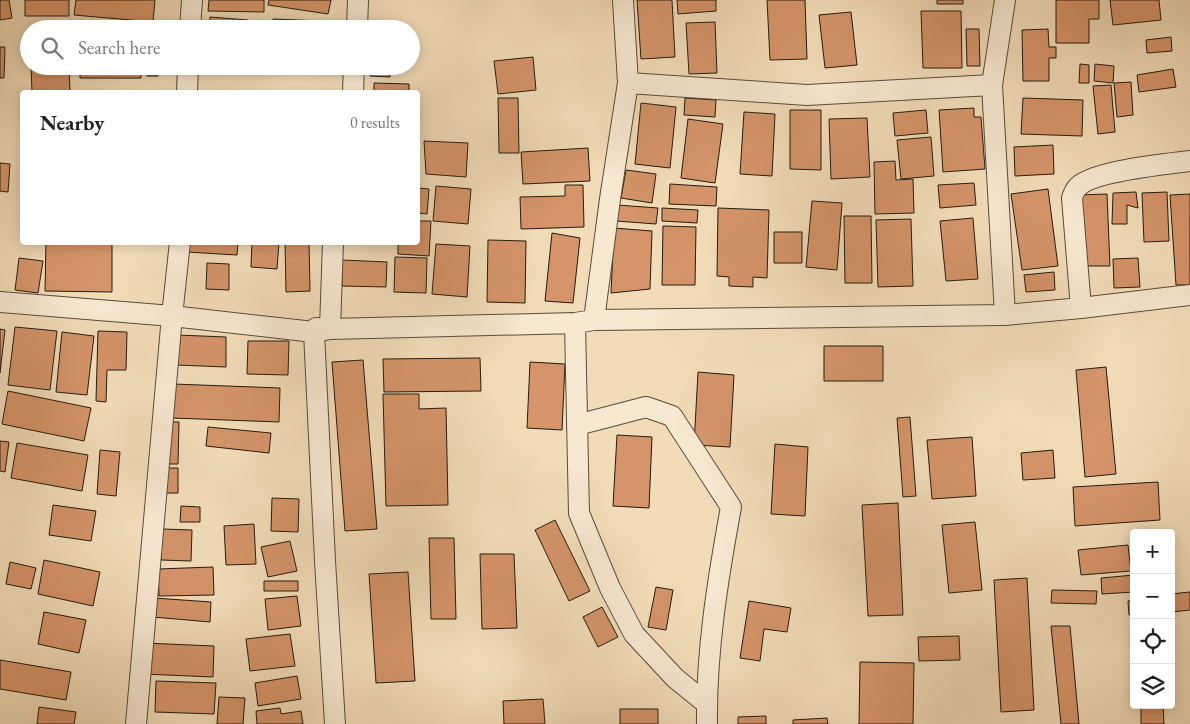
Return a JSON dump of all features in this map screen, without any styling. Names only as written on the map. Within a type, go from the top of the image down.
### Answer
[{"type":"street","points":[[191,20],[192,0]]},
{"type":"street","points":[[357,20],[358,0]]},
{"type":"street","points":[[623,0],[628,83],[610,199],[585,322],[577,425],[579,514],[610,588],[634,634],[675,678],[706,704]]},
{"type":"street","points":[[1005,0],[992,85],[1005,315]]},
{"type":"street","points":[[187,90],[188,75]]},
{"type":"street","points":[[353,90],[354,75]]},
{"type":"street","points":[[628,83],[807,95],[992,85]]},
{"type":"street","points":[[1081,308],[1072,198],[1077,187],[1087,180],[1101,175],[1190,160]]},
{"type":"street","points":[[136,724],[180,245]]},
{"type":"street","points":[[333,245],[322,330],[325,561],[335,724]]},
{"type":"street","points":[[0,302],[322,330],[585,322],[1005,315],[1190,295]]},
{"type":"street","points":[[577,425],[646,407],[672,416],[731,507],[716,586],[706,704],[707,724]]},
{"type":"building","points":[[0,0],[9,0],[12,18],[0,20]]},
{"type":"building","points":[[25,0],[69,0],[69,16],[25,16]]},
{"type":"building","points":[[76,0],[155,0],[153,20],[74,15]]},
{"type":"building","points":[[209,0],[264,0],[264,12],[208,11]]},
{"type":"building","points":[[269,0],[331,0],[328,14],[268,5]]},
{"type":"building","points":[[637,0],[672,0],[675,57],[641,59]]},
{"type":"building","points":[[677,0],[716,0],[716,11],[678,14]]},
{"type":"building","points":[[767,0],[805,0],[807,59],[770,60]]},
{"type":"building","points":[[937,0],[963,0],[963,4],[937,4]]},
{"type":"building","points":[[1056,0],[1099,0],[1099,19],[1089,19],[1089,43],[1056,43]]},
{"type":"building","points":[[1110,0],[1159,0],[1161,20],[1113,25]]},
{"type":"building","points":[[921,11],[961,11],[962,68],[923,68]]},
{"type":"building","points":[[851,12],[857,65],[825,68],[819,15]]},
{"type":"building","points":[[210,17],[248,20],[210,20]]},
{"type":"building","points":[[715,22],[717,73],[689,74],[686,23]]},
{"type":"building","points":[[966,29],[979,29],[980,66],[967,66]]},
{"type":"building","points":[[1048,29],[1049,47],[1056,47],[1056,58],[1049,58],[1049,81],[1023,81],[1022,30]]},
{"type":"building","points":[[1171,37],[1172,51],[1147,53],[1146,40]]},
{"type":"building","points":[[0,47],[5,47],[4,78],[0,78]]},
{"type":"building","points":[[533,57],[536,90],[498,94],[494,61]]},
{"type":"building","points":[[1080,64],[1089,65],[1089,83],[1079,83]]},
{"type":"building","points":[[1095,64],[1114,66],[1113,83],[1094,81]]},
{"type":"building","points":[[1173,69],[1176,87],[1139,92],[1137,75]]},
{"type":"building","points":[[31,75],[69,75],[70,90],[32,90]]},
{"type":"building","points":[[80,75],[141,75],[141,78],[80,78]]},
{"type":"building","points":[[390,75],[390,77],[370,76]]},
{"type":"building","points":[[1131,82],[1133,115],[1117,117],[1114,83]]},
{"type":"building","points":[[374,83],[409,84],[409,90],[374,90]]},
{"type":"building","points":[[1111,85],[1115,132],[1098,134],[1093,86]]},
{"type":"building","points":[[498,98],[518,98],[519,153],[499,153]]},
{"type":"building","points":[[685,98],[716,100],[715,117],[684,115]]},
{"type":"building","points":[[1023,98],[1083,100],[1082,136],[1021,134]]},
{"type":"building","points":[[641,103],[676,107],[670,168],[635,164]]},
{"type":"building","points":[[974,108],[974,117],[981,117],[985,169],[943,172],[939,110]]},
{"type":"building","points":[[790,110],[821,110],[821,170],[790,169]]},
{"type":"building","points":[[926,110],[928,133],[895,136],[893,113]]},
{"type":"building","points":[[744,112],[775,114],[772,176],[740,174]]},
{"type":"building","points":[[867,118],[870,177],[831,179],[829,119]]},
{"type":"building","points":[[688,119],[723,124],[715,183],[681,178]]},
{"type":"building","points":[[931,137],[934,176],[901,179],[897,140]]},
{"type":"building","points":[[424,141],[468,143],[466,177],[426,174]]},
{"type":"building","points":[[1053,145],[1054,174],[1015,176],[1014,147]]},
{"type":"building","points":[[588,148],[590,181],[523,184],[521,152]]},
{"type":"building","points":[[895,161],[896,180],[913,179],[914,213],[875,214],[874,162]]},
{"type":"building","points":[[0,163],[10,164],[8,192],[0,191]]},
{"type":"building","points":[[626,170],[656,174],[652,203],[621,198]]},
{"type":"building","points":[[974,183],[976,205],[940,208],[938,185]]},
{"type":"building","points":[[670,184],[717,187],[716,206],[669,204]]},
{"type":"building","points":[[565,185],[583,185],[584,227],[521,229],[520,197],[565,196]]},
{"type":"building","points":[[436,186],[471,189],[468,224],[433,221]]},
{"type":"building","points":[[420,188],[429,189],[427,214],[420,213]]},
{"type":"building","points":[[1048,189],[1058,266],[1022,270],[1011,194]]},
{"type":"building","points":[[1136,192],[1138,208],[1127,205],[1127,224],[1112,224],[1113,193]]},
{"type":"building","points":[[1167,192],[1169,241],[1144,242],[1142,193]]},
{"type":"building","points":[[1107,194],[1110,266],[1080,266],[1078,195]]},
{"type":"building","points":[[1190,194],[1190,285],[1176,285],[1170,195]]},
{"type":"building","points":[[812,201],[842,203],[837,270],[806,267]]},
{"type":"building","points":[[617,205],[658,208],[656,224],[616,221]]},
{"type":"building","points":[[662,208],[698,210],[697,223],[662,221]]},
{"type":"building","points":[[718,208],[769,210],[767,278],[753,277],[753,287],[729,286],[729,277],[717,276]]},
{"type":"building","points":[[844,216],[871,216],[872,283],[845,283]]},
{"type":"building","points":[[973,218],[978,279],[946,281],[940,221]]},
{"type":"building","points":[[911,219],[913,286],[878,287],[876,220]]},
{"type":"building","points":[[420,221],[431,221],[429,256],[398,254],[398,245],[420,245]]},
{"type":"building","points":[[663,226],[696,227],[695,285],[662,285]]},
{"type":"building","points":[[614,228],[652,231],[650,289],[611,293]]},
{"type":"building","points":[[774,232],[802,232],[802,263],[774,263]]},
{"type":"building","points":[[552,233],[580,238],[573,303],[545,301]]},
{"type":"building","points":[[488,240],[526,241],[525,303],[487,302]]},
{"type":"building","points":[[436,244],[470,246],[467,297],[432,294]]},
{"type":"building","points":[[46,245],[112,245],[112,292],[45,291]]},
{"type":"building","points":[[188,245],[238,245],[237,255],[187,252]]},
{"type":"building","points":[[252,245],[279,245],[277,269],[251,267]]},
{"type":"building","points":[[285,245],[309,245],[310,291],[286,292]]},
{"type":"building","points":[[395,257],[427,258],[426,293],[394,292]]},
{"type":"building","points":[[19,258],[43,261],[38,293],[15,290]]},
{"type":"building","points":[[1138,258],[1140,287],[1114,288],[1113,259]]},
{"type":"building","points":[[342,260],[387,262],[386,287],[342,286]]},
{"type":"building","points":[[207,263],[229,264],[229,290],[206,289]]},
{"type":"building","points":[[1054,272],[1055,290],[1026,292],[1024,275]]},
{"type":"building","points":[[15,327],[57,331],[50,390],[8,385]]},
{"type":"building","points":[[0,329],[5,330],[0,373]]},
{"type":"building","points":[[98,331],[127,332],[126,370],[107,370],[106,402],[96,401]]},
{"type":"building","points":[[62,332],[94,336],[87,395],[56,392]]},
{"type":"building","points":[[177,335],[226,337],[226,367],[176,365]]},
{"type":"building","points":[[248,341],[289,341],[288,375],[247,374]]},
{"type":"building","points":[[824,346],[883,346],[883,381],[824,381]]},
{"type":"building","points":[[480,358],[481,391],[384,392],[383,359]]},
{"type":"building","points":[[363,360],[377,529],[345,531],[332,362]]},
{"type":"building","points":[[530,362],[565,364],[562,430],[527,428]]},
{"type":"building","points":[[1106,367],[1116,474],[1085,477],[1076,370]]},
{"type":"building","points":[[698,372],[734,375],[730,447],[694,445]]},
{"type":"building","points":[[173,384],[280,388],[279,422],[172,418]]},
{"type":"building","points":[[8,391],[91,408],[84,441],[2,424]]},
{"type":"building","points":[[383,394],[419,394],[419,409],[446,408],[448,505],[386,506]]},
{"type":"building","points":[[910,417],[916,496],[903,497],[897,418]]},
{"type":"building","points":[[165,422],[179,422],[178,464],[164,464]]},
{"type":"building","points":[[208,427],[271,433],[269,453],[206,446]]},
{"type":"building","points":[[617,435],[652,437],[649,508],[613,506]]},
{"type":"building","points":[[972,437],[976,496],[932,499],[927,440]]},
{"type":"building","points":[[0,441],[9,442],[5,472],[0,471]]},
{"type":"building","points":[[17,443],[88,455],[82,491],[11,478]]},
{"type":"building","points":[[775,444],[808,447],[805,516],[771,514]]},
{"type":"building","points":[[100,450],[120,452],[116,496],[97,494]]},
{"type":"building","points":[[1053,450],[1055,478],[1023,480],[1021,453]]},
{"type":"building","points":[[160,468],[178,468],[178,493],[161,493]]},
{"type":"building","points":[[1158,482],[1160,520],[1075,526],[1073,487]]},
{"type":"building","points":[[272,498],[299,499],[298,532],[271,531]]},
{"type":"building","points":[[898,503],[903,615],[868,616],[862,505]]},
{"type":"building","points":[[53,505],[96,511],[91,541],[49,535]]},
{"type":"building","points":[[181,506],[200,507],[200,522],[180,522]]},
{"type":"building","points":[[555,520],[590,591],[569,601],[535,530]]},
{"type":"building","points":[[975,522],[982,590],[949,593],[942,525]]},
{"type":"building","points":[[254,524],[256,564],[226,565],[224,526]]},
{"type":"building","points":[[162,529],[192,530],[191,561],[161,560]]},
{"type":"building","points":[[429,538],[454,538],[456,619],[431,619]]},
{"type":"building","points":[[290,541],[297,571],[268,577],[261,547]]},
{"type":"building","points":[[1128,545],[1130,571],[1081,575],[1078,550]]},
{"type":"building","points":[[480,554],[514,554],[517,628],[482,629]]},
{"type":"building","points":[[44,560],[100,572],[93,606],[38,594]]},
{"type":"building","points":[[10,562],[36,568],[31,589],[6,584]]},
{"type":"building","points":[[213,567],[214,595],[159,596],[158,569]]},
{"type":"building","points":[[408,572],[415,681],[376,683],[369,574]]},
{"type":"building","points":[[1130,575],[1130,592],[1102,594],[1101,578]]},
{"type":"building","points":[[1027,578],[1034,710],[1001,712],[994,580]]},
{"type":"building","points":[[264,581],[298,581],[298,591],[264,591]]},
{"type":"building","points":[[656,587],[673,590],[666,630],[648,627]]},
{"type":"building","points":[[1052,590],[1097,591],[1096,604],[1051,603]]},
{"type":"building","points":[[1190,592],[1190,610],[1175,612],[1175,594]]},
{"type":"building","points":[[297,596],[301,626],[268,630],[265,599]]},
{"type":"building","points":[[154,598],[211,602],[210,622],[153,617]]},
{"type":"building","points":[[749,601],[791,608],[787,632],[764,629],[760,661],[740,658]]},
{"type":"building","points":[[1128,601],[1130,601],[1129,615]]},
{"type":"building","points":[[602,607],[618,637],[598,647],[583,617]]},
{"type":"building","points":[[44,612],[86,620],[79,653],[38,644]]},
{"type":"building","points":[[1051,626],[1070,626],[1079,724],[1061,724]]},
{"type":"building","points":[[290,634],[295,666],[250,671],[246,639]]},
{"type":"building","points":[[959,636],[960,660],[919,661],[918,637]]},
{"type":"building","points":[[144,643],[214,646],[213,677],[143,674]]},
{"type":"building","points":[[0,660],[71,672],[66,700],[0,689]]},
{"type":"building","points":[[860,662],[914,663],[913,724],[859,724]]},
{"type":"building","points":[[297,676],[301,699],[258,706],[255,683]]},
{"type":"building","points":[[156,681],[216,683],[214,714],[155,712]]},
{"type":"building","points":[[219,697],[245,698],[243,724],[217,724]]},
{"type":"building","points":[[543,699],[545,724],[504,724],[503,701]]},
{"type":"building","points":[[39,707],[76,712],[74,724],[37,724]]},
{"type":"building","points":[[280,708],[281,714],[301,711],[303,724],[257,724],[256,711]]},
{"type":"building","points":[[620,709],[658,709],[658,724],[620,724]]},
{"type":"building","points":[[1141,709],[1163,709],[1164,724],[1141,724]]},
{"type":"building","points":[[766,716],[766,724],[738,724],[738,717]]},
{"type":"building","points":[[827,718],[828,724],[793,724],[793,720]]}]
